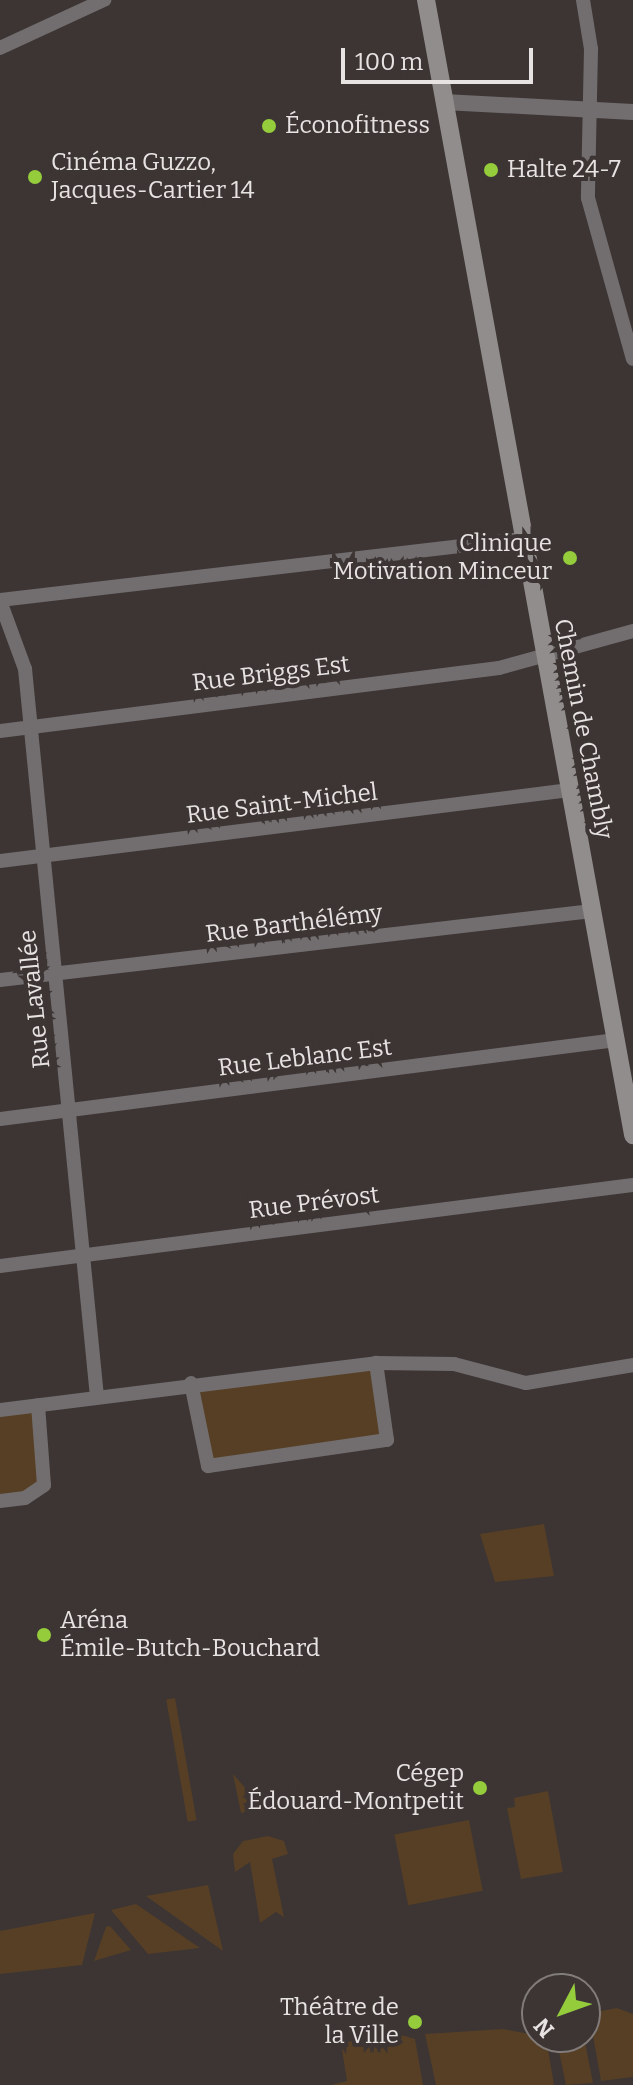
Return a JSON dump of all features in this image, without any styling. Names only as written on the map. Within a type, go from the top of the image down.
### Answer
[{"type":"main road","name":"Chemin de Chambly","points":[[426,0],[521,539],[616,1040],[628,1084],[633,1135]]},
{"type":"street","points":[[0,48],[104,0]]},
{"type":"street","points":[[583,0],[591,49],[587,108],[588,198],[633,359]]},
{"type":"street","points":[[444,102],[633,112]]},
{"type":"street","points":[[0,601],[521,539]]},
{"type":"street","name":"Rue Lavallée","points":[[0,601],[25,669],[97,1397]]},
{"type":"street","name":"Rue Briggs Est","points":[[0,731],[499,668],[633,631]]},
{"type":"street","name":"Rue Saint-Michel","points":[[0,861],[570,790]]},
{"type":"street","name":"Rue Barthélémy","points":[[0,980],[592,911]]},
{"type":"street","name":"Rue Leblanc Est","points":[[0,1119],[616,1040]]},
{"type":"street","name":"Rue Prévost","points":[[0,1266],[633,1185]]},
{"type":"street","points":[[191,1383],[208,1466],[387,1440],[376,1363]]},
{"type":"street","points":[[0,1410],[191,1383],[376,1363],[454,1364],[526,1383],[633,1365]]},
{"type":"street","points":[[0,1501],[25,1498],[44,1485],[38,1405]]},
{"type":"shaded area","points":[[376,1363],[387,1440],[203,1466],[192,1389]]},
{"type":"shaded area","points":[[38,1405],[44,1485],[0,1501],[0,1410]]},
{"type":"shaded area","points":[[544,1524],[554,1576],[495,1582],[480,1534]]},
{"type":"shaded area","points":[[175,1698],[197,1820],[188,1822],[166,1700]]},
{"type":"shaded area","points":[[233,1774],[262,1807],[260,1809],[241,1813]]},
{"type":"shaded area","points":[[548,1791],[563,1872],[521,1879],[507,1808],[515,1807],[514,1798]]},
{"type":"shaded area","points":[[469,1820],[483,1891],[408,1905],[394,1835]]},
{"type":"shaded area","points":[[268,1836],[284,1841],[288,1854],[272,1859],[284,1917],[276,1912],[260,1923],[250,1862],[235,1872],[233,1854],[243,1841]]},
{"type":"shaded area","points":[[208,1885],[223,1951],[146,1896]]},
{"type":"shaded area","points":[[136,1904],[200,1948],[148,1954],[111,1910]]},
{"type":"shaded area","points":[[95,1913],[82,1965],[0,1974],[0,1931]]},
{"type":"shaded area","points":[[110,1926],[131,1950],[94,1961],[106,1927]]},
{"type":"shaded area","points":[[617,2008],[633,2014],[633,2077],[601,2081],[596,2053],[601,2053],[601,2011]]},
{"type":"shaded area","points":[[503,2029],[521,2032],[521,2053],[549,2053],[554,2085],[436,2085],[425,2034]]},
{"type":"shaded area","points":[[395,2033],[415,2039],[423,2085],[331,2085],[347,2081],[341,2043]]},
{"type":"shaded area","points":[[559,2053],[587,2053],[593,2083],[566,2085]]},
{"type":"place","name":"Éconofitness","points":[[269,126]]},
{"type":"place","name":"Halte 24-7","points":[[491,170]]},
{"type":"place","name":"Cinéma Guzzo, Jacques-Cartier 14","points":[[35,177]]},
{"type":"place","name":"Clinique Motivation Minceur","points":[[570,558]]},
{"type":"place","name":"Aréna Émile-Butch-Bouchard","points":[[44,1635]]},
{"type":"place","name":"Cégep Édouard-Montpetit","points":[[480,1788]]},
{"type":"place","name":"Théâtre de la Ville","points":[[415,2022]]}]
